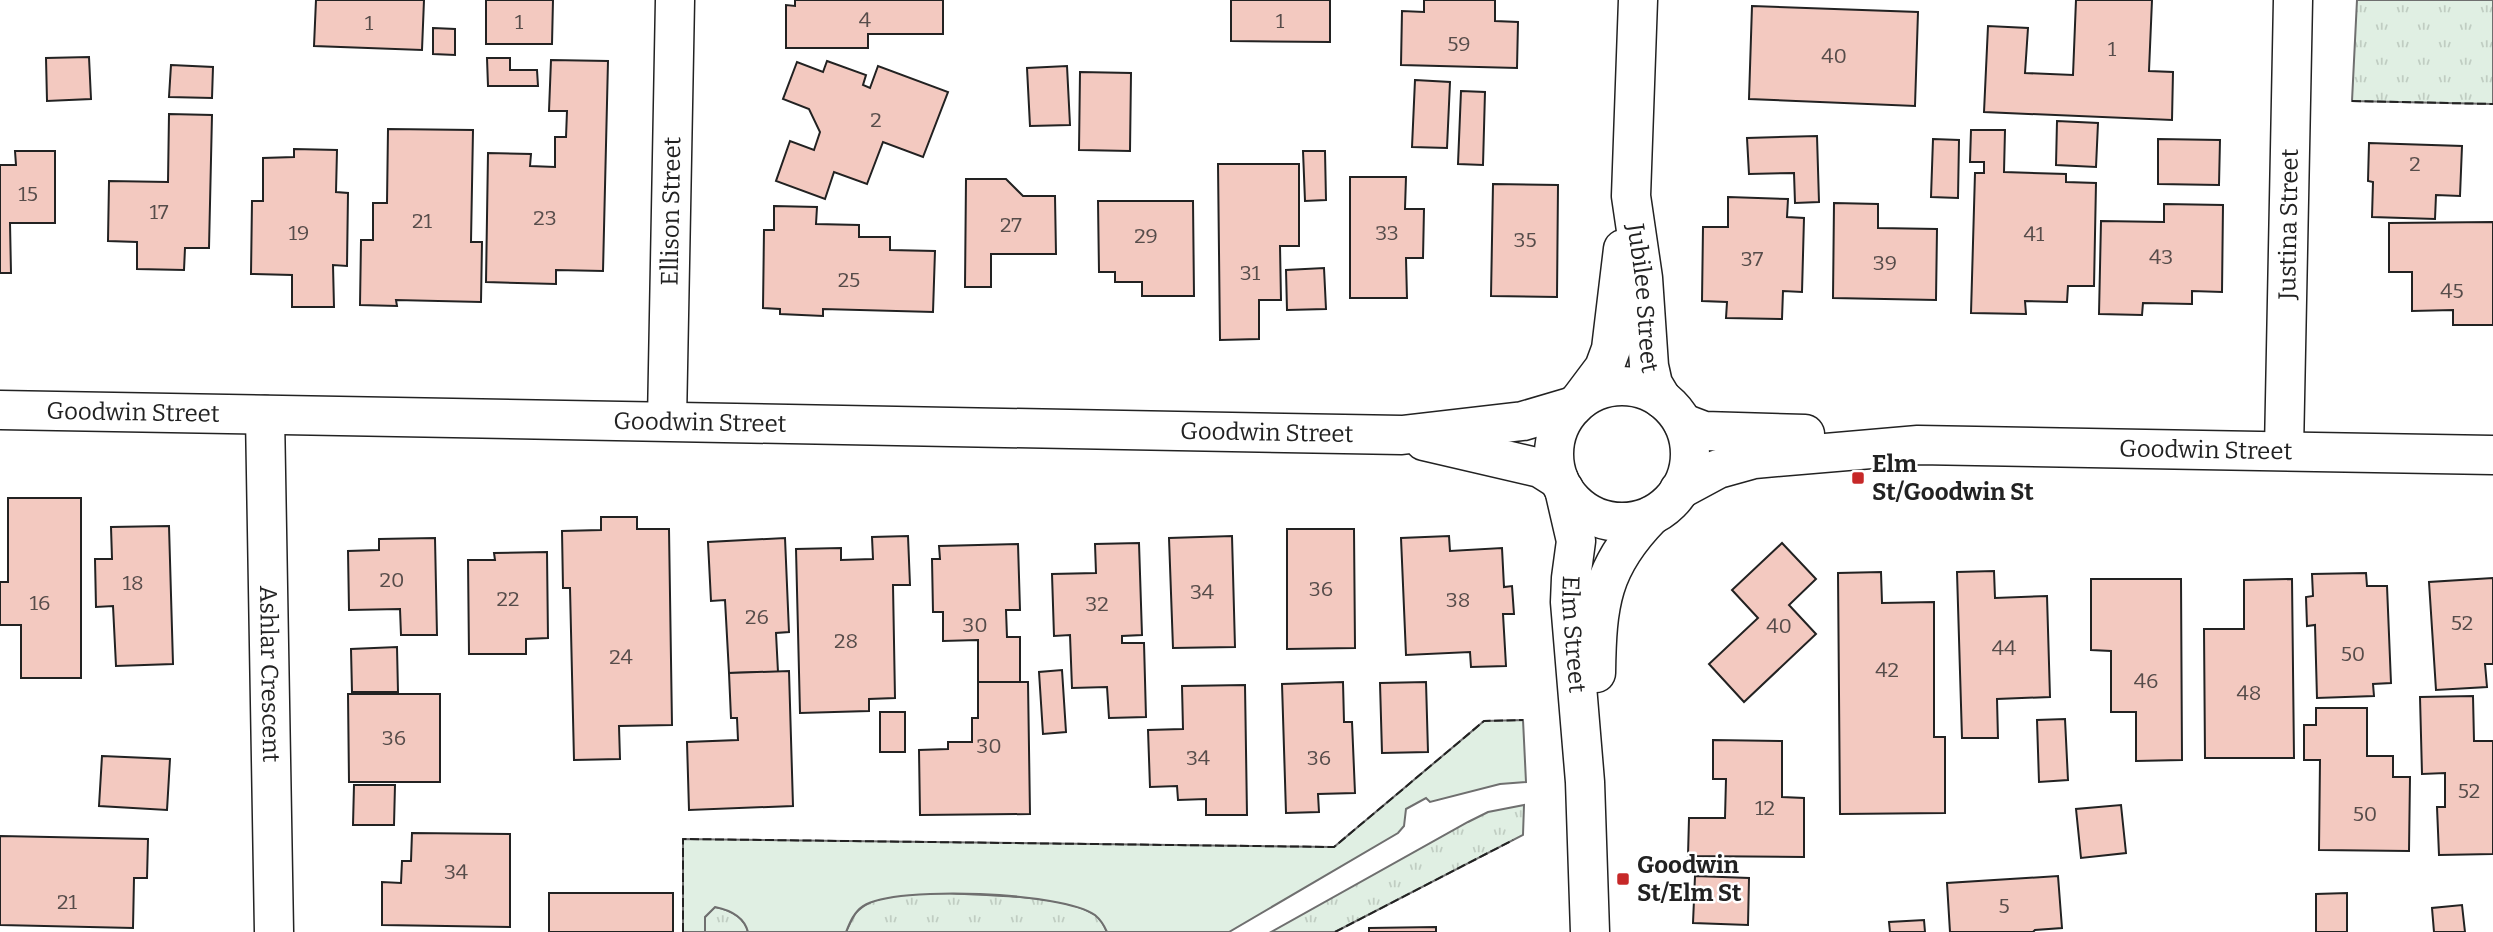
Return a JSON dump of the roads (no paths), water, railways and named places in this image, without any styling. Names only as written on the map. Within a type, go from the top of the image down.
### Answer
[{"type":"street","name":"Ellison Street","points":[[667,421],[675,0]]},
{"type":"street","name":"Jubilee Street","points":[[1638,0],[1632,196],[1643,278],[1649,366],[1653,384],[1672,411]]},
{"type":"street","name":"Justina Street","points":[[2284,450],[2293,0]]},
{"type":"street","name":"Jubilee Street","points":[[1577,403],[1605,368],[1611,349],[1626,222],[1632,196]]},
{"type":"street","points":[[1626,385],[1650,391],[1672,411],[1688,436],[1690,460],[1684,482],[1671,502],[1651,516],[1618,522],[1594,517],[1575,503],[1562,484],[1555,461],[1556,439],[1564,417],[1577,403],[1601,388],[1626,385]]},
{"type":"street","name":"Goodwin Street","points":[[0,410],[1402,435],[1523,421],[1577,403]]},
{"type":"street","name":"Goodwin Street","points":[[1672,411],[1704,431],[1791,433],[1918,445],[2493,455]]},
{"type":"street","name":"Ashlar Crescent","points":[[265,415],[274,932]]},
{"type":"street","name":"Goodwin Street","points":[[1402,435],[1452,450],[1540,468],[1562,484]]},
{"type":"street","name":"Goodwin Street","points":[[1679,490],[1718,469],[1754,459],[1918,445]]},
{"type":"street","name":"Elm Street","points":[[1562,484],[1576,541],[1570,602],[1585,782],[1590,932]]},
{"type":"street","name":"Elm Street","points":[[1585,782],[1592,753],[1600,604],[1607,579],[1625,545],[1651,516]]},
{"type":"place","name":"Elm St/Goodwin St","points":[[1858,478]]},
{"type":"place","name":"Goodwin St/Elm St","points":[[1623,879]]}]
